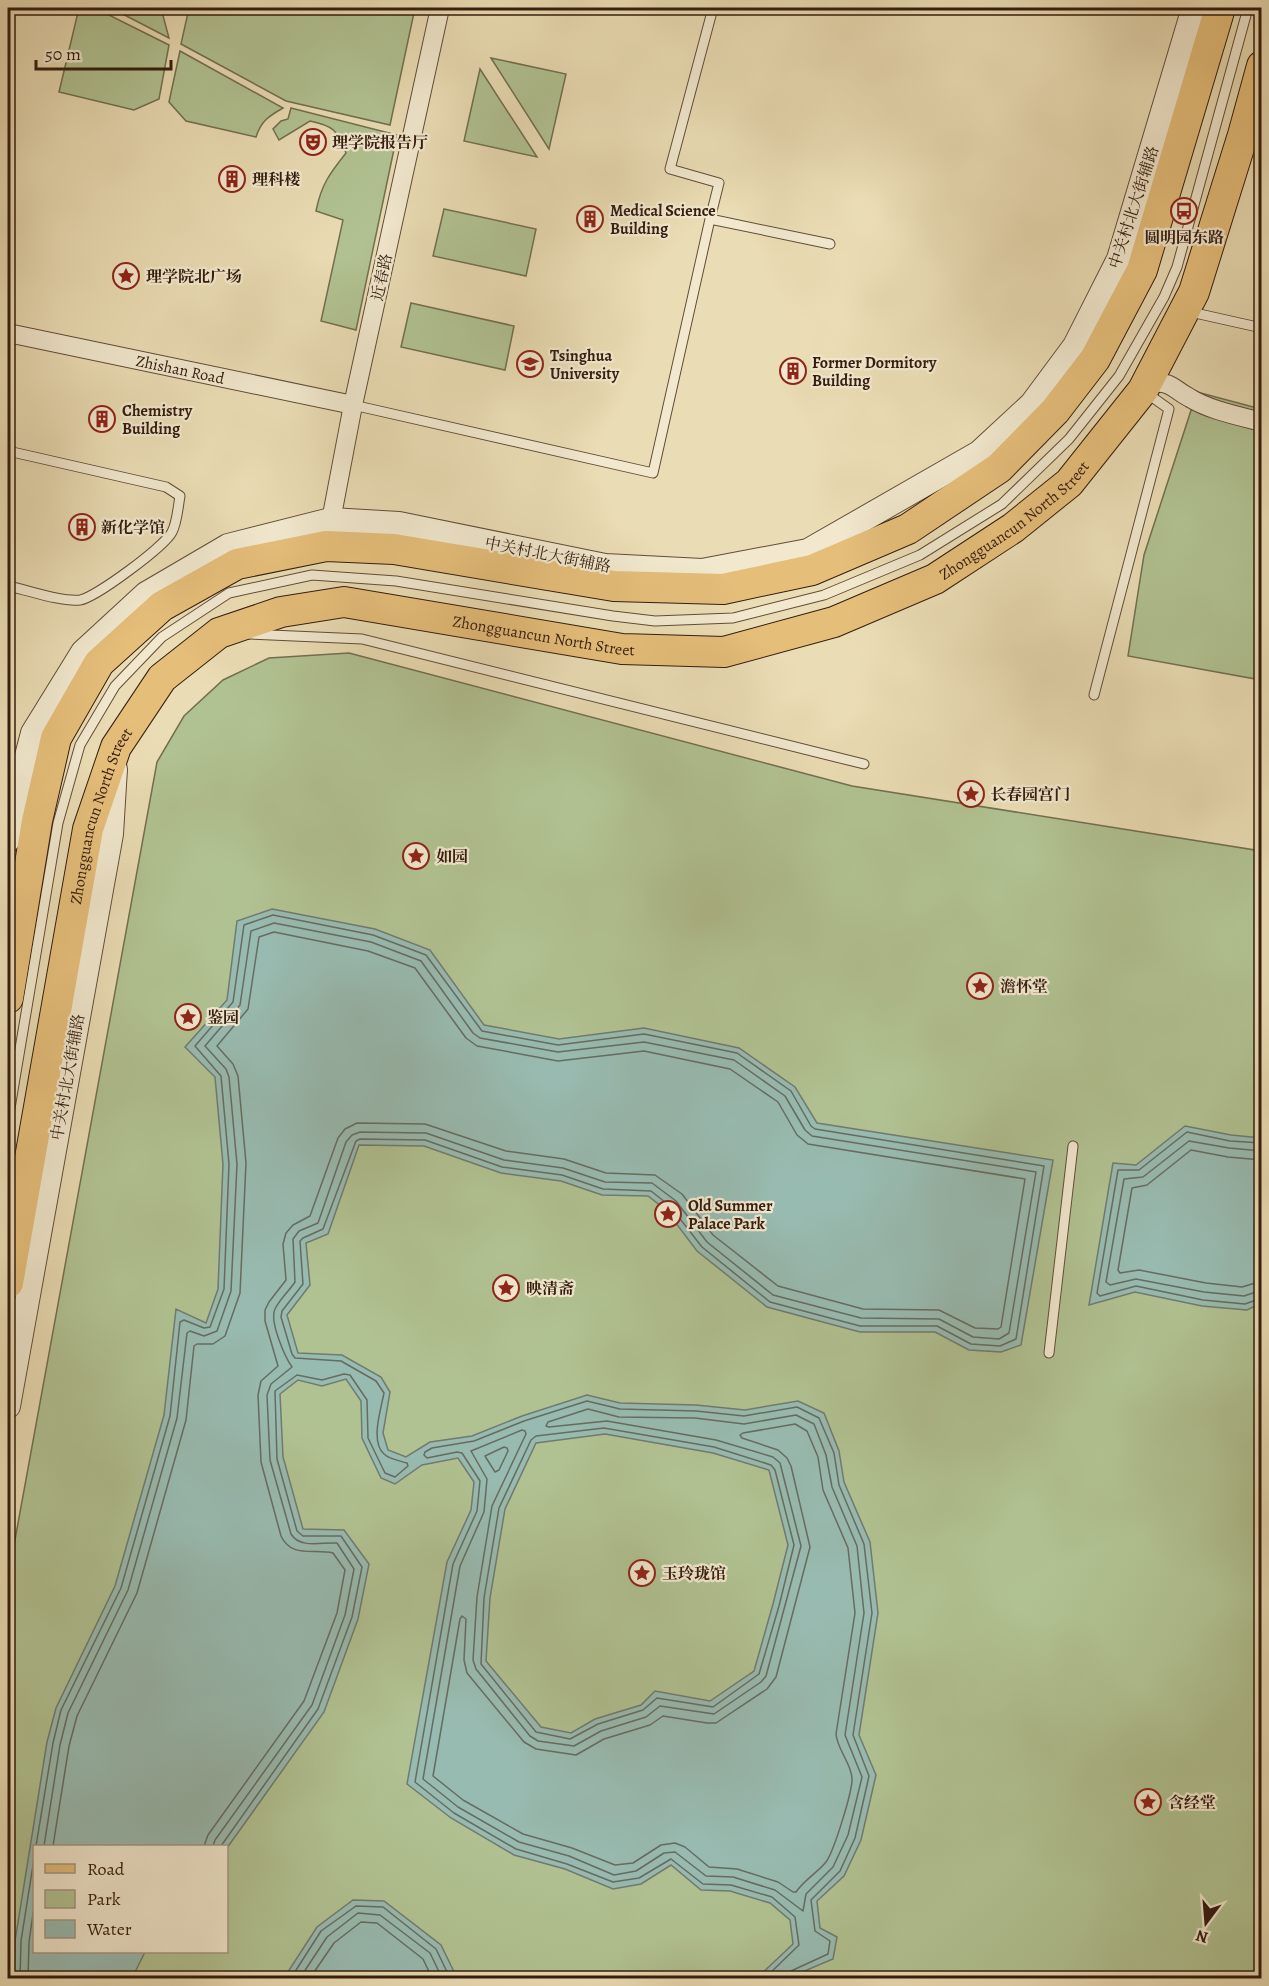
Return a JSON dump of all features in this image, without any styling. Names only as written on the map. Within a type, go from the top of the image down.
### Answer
[{"type":"main road","points":[[8,998],[37,822],[56,738],[99,663],[162,606],[237,564],[328,533],[394,549],[614,586],[723,589],[812,570],[908,529],[999,468],[1055,411],[1095,359],[1142,270],[1220,8]]},
{"type":"main road","name":"Zhongguancun North Street","points":[[8,1283],[88,829],[116,747],[162,678],[219,633],[281,612],[344,602],[622,649],[724,652],[834,622],[935,579],[1013,528],[1069,483],[1146,386],[1194,292],[1262,66]]},
{"type":"street","name":"近春路","points":[[328,533],[353,405],[440,8]]},
{"type":"street","name":"中关村北大街辅路","points":[[8,840],[10,822],[33,733],[82,652],[146,594],[228,546],[399,525],[605,566],[702,571],[808,551],[979,453],[1032,404],[1075,346],[1119,259],[1194,8]]},
{"type":"street","name":"Zhishan Road","points":[[8,333],[353,405]]},
{"type":"street","points":[[1146,386],[1169,383],[1190,399],[1237,416],[1262,422]]},
{"type":"street","name":"中关村北大街辅路","points":[[8,1406],[111,834],[116,747]]},
{"type":"lane","points":[[353,405],[653,473],[719,183],[670,169],[713,8]]},
{"type":"lane","name":"Zhongguancun North Street","points":[[8,1120],[58,823],[80,745],[115,686],[162,637],[228,593],[312,575],[396,581],[656,621],[733,618],[825,595],[921,555],[1002,504],[1069,439],[1119,376],[1164,297],[1177,267],[1248,8]]},
{"type":"lane","points":[[710,219],[830,244]]},
{"type":"lane","points":[[1175,328],[1195,313],[1262,328]]},
{"type":"lane","points":[[1094,695],[1169,409],[1146,386]]},
{"type":"lane","points":[[8,451],[166,487],[180,496],[172,532],[160,547],[97,592],[81,600],[8,586]]},
{"type":"lane","points":[[219,633],[362,639],[864,764]]},
{"type":"lane","points":[[1049,1353],[1073,1146]]},
{"type":"green space","points":[[79,8],[95,8],[169,45],[159,99],[134,110],[59,92]]},
{"type":"green space","points":[[111,8],[161,8],[169,38]]},
{"type":"green space","points":[[189,8],[415,8],[390,125],[286,101],[181,44]]},
{"type":"green space","points":[[180,51],[283,108],[266,120],[256,137],[186,121],[169,102]]},
{"type":"green space","points":[[491,58],[566,74],[549,149]]},
{"type":"green space","points":[[480,69],[537,157],[464,141]]},
{"type":"green space","points":[[291,108],[397,135],[356,330],[321,321],[343,220],[316,211],[327,180],[346,153],[334,130],[310,121],[279,140],[273,129],[281,121],[288,119]]},
{"type":"green space","points":[[444,209],[536,229],[526,276],[433,256]]},
{"type":"green space","points":[[411,303],[514,326],[505,370],[401,347]]},
{"type":"green space","points":[[1197,392],[1261,409],[1261,680],[1128,656],[1144,555]]},
{"type":"green space","name":"Old Summer Palace Park","points":[[349,653],[852,786],[1261,851],[1261,1978],[8,1978],[8,1578],[157,762],[184,716],[223,680],[269,658]]},
{"type":"water","points":[[272,909],[375,929],[430,950],[484,1025],[559,1039],[644,1028],[739,1048],[795,1087],[817,1123],[1053,1160],[1021,1345],[1001,1352],[969,1350],[935,1332],[860,1332],[767,1307],[697,1251],[666,1210],[648,1196],[602,1195],[561,1181],[501,1173],[424,1146],[359,1145],[328,1234],[306,1243],[310,1285],[287,1315],[298,1353],[342,1355],[381,1377],[390,1392],[383,1433],[388,1450],[406,1457],[430,1442],[472,1436],[522,1416],[587,1395],[620,1403],[696,1405],[745,1410],[798,1401],[824,1413],[839,1451],[844,1482],[870,1542],[878,1613],[859,1735],[876,1775],[861,1840],[844,1876],[817,1901],[820,1928],[837,1937],[833,1959],[788,1978],[757,1978],[793,1944],[790,1920],[770,1903],[730,1891],[701,1890],[671,1865],[641,1884],[613,1889],[565,1869],[514,1855],[451,1818],[407,1784],[447,1562],[471,1510],[474,1482],[458,1458],[422,1465],[395,1484],[381,1478],[362,1438],[361,1401],[346,1379],[322,1386],[298,1380],[280,1394],[283,1457],[303,1529],[344,1530],[369,1564],[358,1619],[324,1712],[228,1847],[33,1845],[33,1953],[144,1953],[132,1978],[14,1978],[15,1941],[47,1742],[56,1708],[115,1586],[164,1415],[176,1309],[206,1323],[218,1289],[223,1164],[215,1077],[185,1047],[227,1000],[237,921]],"holes":[[[605,1434],[713,1453],[769,1470],[788,1545],[754,1671],[710,1701],[655,1691],[641,1705],[595,1719],[571,1733],[541,1727],[486,1661],[490,1598],[505,1509],[536,1443]]]},
{"type":"water","points":[[1185,1126],[1261,1138],[1261,1303],[1247,1310],[1202,1306],[1135,1292],[1089,1305],[1113,1163],[1136,1165]]},
{"type":"water","points":[[353,1900],[384,1901],[441,1945],[457,1978],[284,1978],[317,1927]]},
{"type":"place","name":"理学院报告厅","points":[[313,142]]},
{"type":"place","name":"理科楼","points":[[232,179]]},
{"type":"place","name":"圆明园东路","points":[[1184,211]]},
{"type":"place","name":"Medical Science Building","points":[[590,219]]},
{"type":"place","name":"理学院北广场","points":[[126,276]]},
{"type":"place","name":"Tsinghua University","points":[[530,364]]},
{"type":"place","name":"Former Dormitory Building","points":[[793,371]]},
{"type":"place","name":"Chemistry Building","points":[[102,419]]},
{"type":"place","name":"新化学馆","points":[[82,527]]},
{"type":"place","name":"长春园宫门","points":[[971,794]]},
{"type":"place","name":"如园","points":[[416,856]]},
{"type":"place","name":"澹怀堂","points":[[980,986]]},
{"type":"place","name":"鉴园","points":[[188,1017]]},
{"type":"place","name":"Old Summer Palace Park","points":[[668,1214]]},
{"type":"place","name":"映清斋","points":[[506,1288]]},
{"type":"place","name":"玉玲珑馆","points":[[642,1573]]},
{"type":"place","name":"含经堂","points":[[1148,1802]]}]
